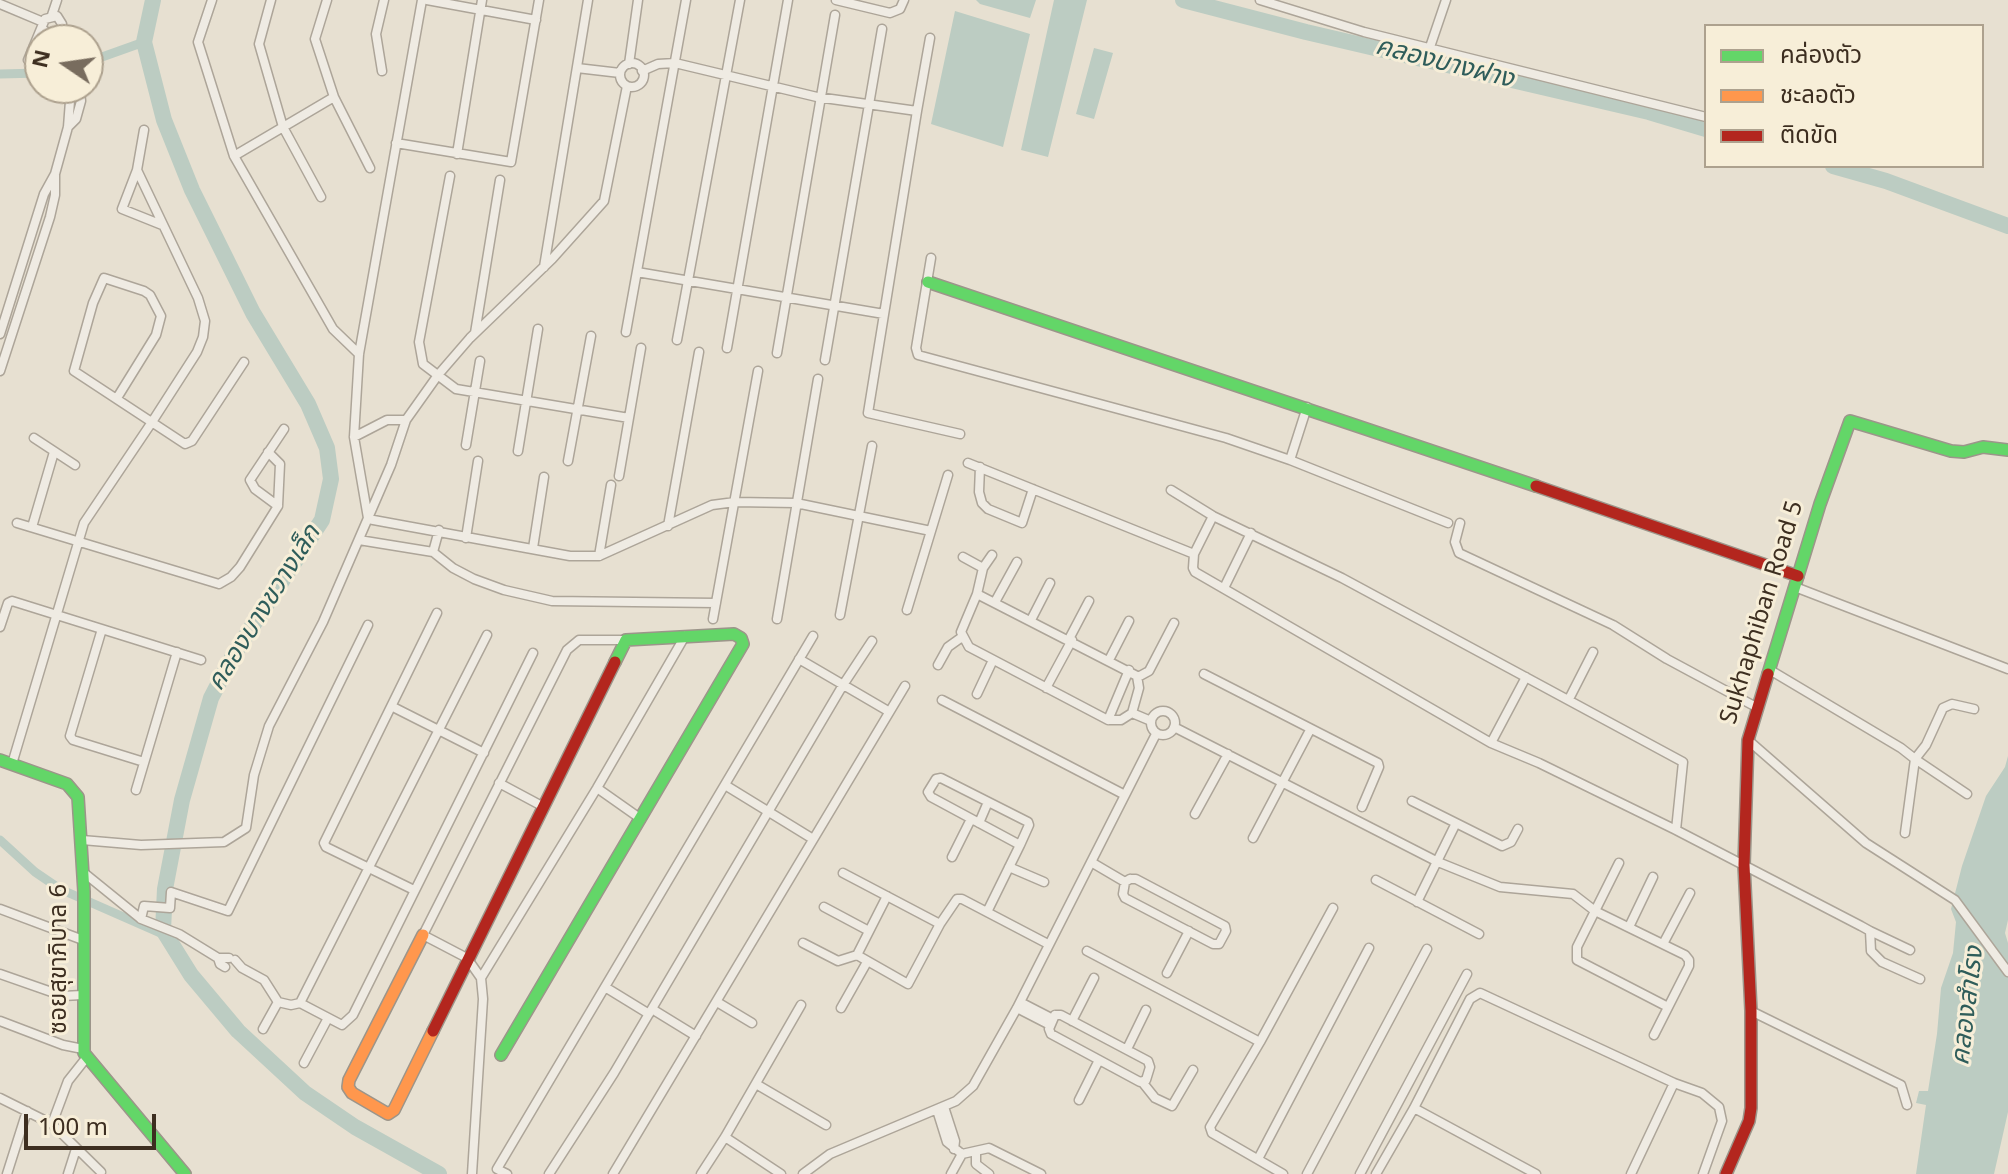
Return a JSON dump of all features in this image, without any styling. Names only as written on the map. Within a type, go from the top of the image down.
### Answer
[{"type":"street","points":[[44,24],[52,15],[57,0]]},
{"type":"street","points":[[212,0],[198,42],[234,156],[333,329],[359,354]]},
{"type":"street","points":[[271,0],[259,44],[283,127],[321,197]]},
{"type":"street","points":[[327,0],[315,39],[334,97],[370,168]]},
{"type":"street","points":[[382,71],[376,34],[384,0]]},
{"type":"street","points":[[368,519],[354,437],[359,354],[425,0],[481,5],[536,20]]},
{"type":"street","points":[[396,143],[511,162],[539,0]]},
{"type":"street","points":[[544,267],[588,0]]},
{"type":"street","points":[[620,73],[629,64],[638,0]]},
{"type":"street","points":[[626,332],[686,0]]},
{"type":"street","points":[[677,340],[740,0]]},
{"type":"street","points":[[727,348],[788,0]]},
{"type":"street","points":[[836,0],[890,13],[900,9],[904,0]]},
{"type":"street","points":[[1260,0],[1283,4],[1364,32],[1704,116]]},
{"type":"street","points":[[1430,47],[1446,0]]},
{"type":"street","points":[[0,4],[41,24]]},
{"type":"street","points":[[457,154],[481,5]]},
{"type":"street","points":[[52,15],[61,19],[62,24]]},
{"type":"street","points":[[777,353],[835,15]]},
{"type":"street","points":[[825,360],[882,29]]},
{"type":"street","points":[[930,38],[868,413],[960,434]]},
{"type":"street","points":[[642,71],[658,64],[675,63],[821,98],[917,111]]},
{"type":"street","points":[[620,73],[621,81],[627,86],[634,87],[641,82],[642,71],[638,66],[629,64]]},
{"type":"street","points":[[577,68],[620,73]]},
{"type":"street","points":[[82,840],[141,845],[224,842],[246,828],[254,775],[269,726],[323,622],[391,465],[406,420],[438,375],[475,333],[544,267],[604,201],[627,86]]},
{"type":"street","points":[[234,156],[334,97]]},
{"type":"street","points":[[0,334],[44,194],[55,174],[68,127],[70,104]]},
{"type":"street","points":[[68,127],[76,119],[80,104]]},
{"type":"street","points":[[144,130],[137,170],[122,211],[162,226]]},
{"type":"street","points":[[6,762],[84,523],[197,352],[203,337],[205,321],[198,298],[137,170]]},
{"type":"street","points":[[1,367],[50,217],[55,195],[55,174]]},
{"type":"street","points":[[450,176],[419,342],[423,364],[456,389],[629,418]]},
{"type":"street","points":[[475,333],[500,180]]},
{"type":"street","points":[[39,213],[50,217]]},
{"type":"street","points":[[931,258],[916,348],[918,355],[1177,424],[1290,460],[1448,523]]},
{"type":"street","points":[[637,272],[884,314]]},
{"type":"street","points":[[117,398],[156,335],[161,316],[156,304],[144,291],[102,279],[74,371],[185,444],[189,443],[244,362]]},
{"type":"street","points":[[928,282],[1307,407],[1797,582],[2008,669]]},
{"type":"street","points":[[518,451],[538,329]]},
{"type":"street","points":[[568,461],[591,336]]},
{"type":"street","points":[[619,476],[641,348]]},
{"type":"street","points":[[668,526],[699,352]]},
{"type":"street","points":[[466,445],[480,361]]},
{"type":"street","points":[[713,619],[758,371]]},
{"type":"street","points":[[777,619],[818,379]]},
{"type":"street","points":[[1290,460],[1307,407]]},
{"type":"street","points":[[354,437],[387,420],[406,420]]},
{"type":"street","name":"Sukhaphiban Road 5","points":[[1726,1174],[1751,1113],[1753,1073],[1744,865],[1748,740],[1850,421],[1951,451],[1964,452],[1983,447],[2008,450]]},
{"type":"street","points":[[278,506],[250,484],[252,475],[284,429]]},
{"type":"street","points":[[34,438],[75,465]]},
{"type":"street","points":[[840,615],[872,446]]},
{"type":"street","points":[[32,527],[54,452]]},
{"type":"street","points":[[17,523],[219,584],[240,567],[278,506],[280,464],[268,452]]},
{"type":"street","points":[[466,538],[478,461]]},
{"type":"street","points":[[968,463],[1194,554]]},
{"type":"street","points":[[980,467],[982,503],[988,509],[1022,523],[1033,489]]},
{"type":"street","points":[[907,610],[948,475]]},
{"type":"street","points":[[533,548],[544,477]]},
{"type":"street","points":[[599,556],[611,485]]},
{"type":"street","points":[[1171,490],[1213,516],[1356,585],[1683,762],[1676,830]]},
{"type":"street","points":[[368,519],[570,556],[599,556],[712,505],[735,502],[796,503],[931,531]]},
{"type":"street","points":[[1213,516],[1194,554],[1192,563],[1195,572],[1491,743],[1676,830],[1910,950]]},
{"type":"street","points":[[1460,523],[1455,542],[1459,553],[1613,625],[1667,659],[1758,708]]},
{"type":"street","points":[[433,552],[439,530]]},
{"type":"street","points":[[1224,588],[1251,533]]},
{"type":"street","points":[[359,540],[433,552],[474,579],[504,590],[552,601],[716,603]]},
{"type":"street","points":[[977,594],[1129,670],[1138,677],[1139,688],[1132,713],[1121,720],[1108,720],[969,647],[962,637],[962,625],[977,594],[983,568],[992,555]]},
{"type":"street","points":[[963,557],[983,568]]},
{"type":"street","points":[[995,602],[1017,562]]},
{"type":"street","points":[[1031,620],[1050,583]]},
{"type":"street","points":[[0,627],[9,601],[201,660]]},
{"type":"street","points":[[1046,688],[1089,601]]},
{"type":"street","points":[[414,890],[326,847],[325,841],[437,613]]},
{"type":"street","points":[[1109,660],[1129,621]]},
{"type":"street","points":[[1138,677],[1149,671],[1174,623]]},
{"type":"street","points":[[141,919],[144,906],[170,907],[171,892],[228,911],[368,625]]},
{"type":"street","points":[[102,629],[70,736],[73,740],[144,762]]},
{"type":"street","points":[[501,1055],[743,644],[741,638],[734,634],[579,640],[567,650],[348,1087],[352,1093],[388,1114],[394,1110],[626,640]]},
{"type":"street","points":[[300,1003],[487,635]]},
{"type":"street","points":[[481,978],[685,636]]},
{"type":"street","points":[[507,1174],[497,1169],[813,636]]},
{"type":"street","points":[[938,665],[948,647],[962,637]]},
{"type":"street","points":[[549,1174],[651,1012],[872,641]]},
{"type":"street","points":[[136,790],[177,652]]},
{"type":"street","points":[[1569,699],[1593,652]]},
{"type":"street","points":[[84,876],[141,919],[179,934],[218,958],[264,980],[278,1002],[291,1005],[300,1003],[342,1025],[353,1015],[533,653]]},
{"type":"street","points":[[799,659],[888,711]]},
{"type":"street","points":[[977,694],[993,660]]},
{"type":"street","points":[[1108,720],[1129,670]]},
{"type":"street","points":[[1770,670],[1967,794]]},
{"type":"street","points":[[1204,674],[1379,764],[1362,807]]},
{"type":"street","points":[[1491,743],[1526,677]]},
{"type":"street","points":[[613,1174],[905,686]]},
{"type":"street","points":[[942,700],[1125,795]]},
{"type":"street","points":[[1905,833],[1915,759],[1926,745],[1943,708],[1952,704],[1974,709]]},
{"type":"street","points":[[393,707],[484,753]]},
{"type":"street","points":[[1165,711],[1174,719],[1174,727],[1166,735],[1156,734],[1151,721],[1157,713],[1165,711]]},
{"type":"street","points":[[1132,713],[1151,721]]},
{"type":"street","points":[[1174,727],[1438,862],[1500,887],[1573,894],[1595,911],[1685,955],[1689,966],[1654,1035]]},
{"type":"street","points":[[1253,838],[1310,730]]},
{"type":"street","points":[[803,1174],[830,1154],[941,1109],[973,1086],[1018,1005],[1156,734]]},
{"type":"street","points":[[1748,740],[1866,843],[1955,900],[2008,972]]},
{"type":"street","points":[[1195,814],[1228,754]]},
{"type":"street","name":"ซอยสุขาภิบาล 6","points":[[6,762],[46,775],[74,789],[80,802],[84,876],[82,995],[85,1053],[185,1174]]},
{"type":"street","points":[[987,912],[1020,845],[1029,823],[936,779],[929,795],[1020,845]]},
{"type":"street","points":[[499,783],[542,806]]},
{"type":"street","points":[[725,785],[813,839]]},
{"type":"street","points":[[597,788],[641,819]]},
{"type":"street","points":[[1412,801],[1502,846],[1511,842],[1518,829]]},
{"type":"street","points":[[952,857],[988,802]]},
{"type":"street","points":[[1417,902],[1456,823]]},
{"type":"street","points":[[1091,862],[1125,882],[1136,879],[1226,928],[1216,945],[1125,898],[1125,882]]},
{"type":"street","points":[[1619,863],[1577,947],[1577,960],[1668,1007]]},
{"type":"street","points":[[1009,867],[1044,882]]},
{"type":"street","points":[[843,873],[940,924]]},
{"type":"street","points":[[1629,927],[1653,877]]},
{"type":"street","points":[[1376,880],[1479,934]]},
{"type":"street","points":[[1663,944],[1690,893]]},
{"type":"street","points":[[803,943],[838,961],[857,955],[887,896]]},
{"type":"street","points":[[857,955],[908,984],[957,899],[1048,944]]},
{"type":"street","points":[[824,907],[869,931]]},
{"type":"street","points":[[1283,1174],[1210,1131],[1333,908]]},
{"type":"street","points":[[0,909],[83,940]]},
{"type":"street","points":[[1167,973],[1189,931]]},
{"type":"street","points":[[1870,931],[1871,951],[1882,962],[1920,979]]},
{"type":"street","points":[[423,935],[467,958],[481,978],[483,999],[472,1172]]},
{"type":"street","points":[[1258,1159],[1369,948]]},
{"type":"street","points":[[1307,1174],[1427,949]]},
{"type":"street","points":[[1087,951],[1260,1042]]},
{"type":"street","points":[[841,1008],[867,962]]},
{"type":"street","points":[[0,974],[63,996],[82,995]]},
{"type":"street","points":[[1360,1174],[1467,974]]},
{"type":"street","points":[[1072,1021],[1094,978]]},
{"type":"street","points":[[605,987],[696,1036]]},
{"type":"street","points":[[1376,1174],[1470,999],[1480,993],[1702,1093],[1719,1107],[1722,1121],[1703,1174]]},
{"type":"street","points":[[263,1029],[278,1002]]},
{"type":"street","points":[[717,1002],[752,1023]]},
{"type":"street","points":[[701,1174],[801,1005]]},
{"type":"street","points":[[1018,1005],[1051,1022]]},
{"type":"street","points":[[1127,1049],[1146,1010]]},
{"type":"street","points":[[1751,1011],[1901,1085],[1907,1105]]},
{"type":"street","points":[[1143,1083],[1150,1064],[1058,1014],[1051,1022],[1051,1034],[1143,1083],[1155,1098],[1172,1106],[1193,1070]]},
{"type":"street","points":[[304,1063],[328,1018]]},
{"type":"street","points":[[0,1021],[85,1053],[68,1081],[52,1124]]},
{"type":"street","points":[[1079,1100],[1099,1060]]},
{"type":"street","points":[[1631,1174],[1674,1083]]},
{"type":"street","points":[[756,1084],[826,1125]]},
{"type":"street","points":[[0,1098],[52,1124],[101,1172]]},
{"type":"street","points":[[1414,1108],[1536,1174]]},
{"type":"street","points":[[941,1109],[947,1142],[958,1151],[989,1148],[1041,1174]]},
{"type":"street","points":[[7,1174],[27,1111]]},
{"type":"street","points":[[725,1137],[781,1174]]},
{"type":"street","points":[[68,1174],[76,1149]]},
{"type":"street","points":[[951,1174],[958,1151]]},
{"type":"street","points":[[976,1151],[976,1164],[989,1174]]},
{"type":"water","points":[[976,0],[1036,0],[1030,18],[980,4]]},
{"type":"water","points":[[1054,0],[1087,0],[1048,157],[1021,150]]},
{"type":"water","points":[[955,11],[1030,34],[1003,147],[931,124]]},
{"type":"water","points":[[1094,48],[1113,53],[1094,119],[1076,114]]},
{"type":"water","name":"คลองสำโรง","points":[[2008,756],[2008,920],[2005,933],[2008,943],[2008,1112],[1994,1174],[1916,1174],[1926,1105],[1916,1103],[1919,1091],[1928,1091],[1941,988],[1953,953],[1956,922],[1951,909],[1986,796],[2005,767]]},
{"type":"waterway","name":"คลองบางขวางเล็ก","points":[[153,0],[144,42],[164,120],[192,190],[253,313],[308,404],[327,448],[331,479],[322,520],[234,654],[211,698],[182,800],[165,889],[163,930],[191,975],[238,1031],[305,1093],[355,1127],[439,1174]]},
{"type":"waterway","name":"คลองบางฝาง","points":[[1183,0],[1649,112],[1704,128]]},
{"type":"waterway","points":[[104,56],[144,42]]},
{"type":"waterway","points":[[0,74],[24,73]]},
{"type":"waterway","name":"คลองบางฝาง","points":[[1840,168],[1886,181],[2008,226]]},
{"type":"waterway","points":[[0,840],[35,872],[60,889],[167,936]]},
{"type":"traffic: fast","points":[[928,282],[1536,486]]},
{"type":"traffic: fast","points":[[1768,674],[1820,504],[1850,421],[1951,451],[1964,452],[1983,447],[2008,450]]},
{"type":"traffic: fast","points":[[501,1055],[743,644],[741,638],[734,634],[626,640],[615,662]]},
{"type":"traffic: fast","points":[[0,760],[67,784],[78,797],[84,892],[84,1053],[185,1174]]},
{"type":"traffic: slow","points":[[423,935],[349,1080],[348,1087],[352,1093],[388,1114],[394,1110],[433,1031]]},
{"type":"traffic: jam","points":[[1536,486],[1798,576]]},
{"type":"traffic: jam","points":[[433,1031],[615,662]]},
{"type":"traffic: jam","points":[[1726,1174],[1749,1121],[1751,1108],[1751,1011],[1744,865],[1748,740],[1768,674]]}]
